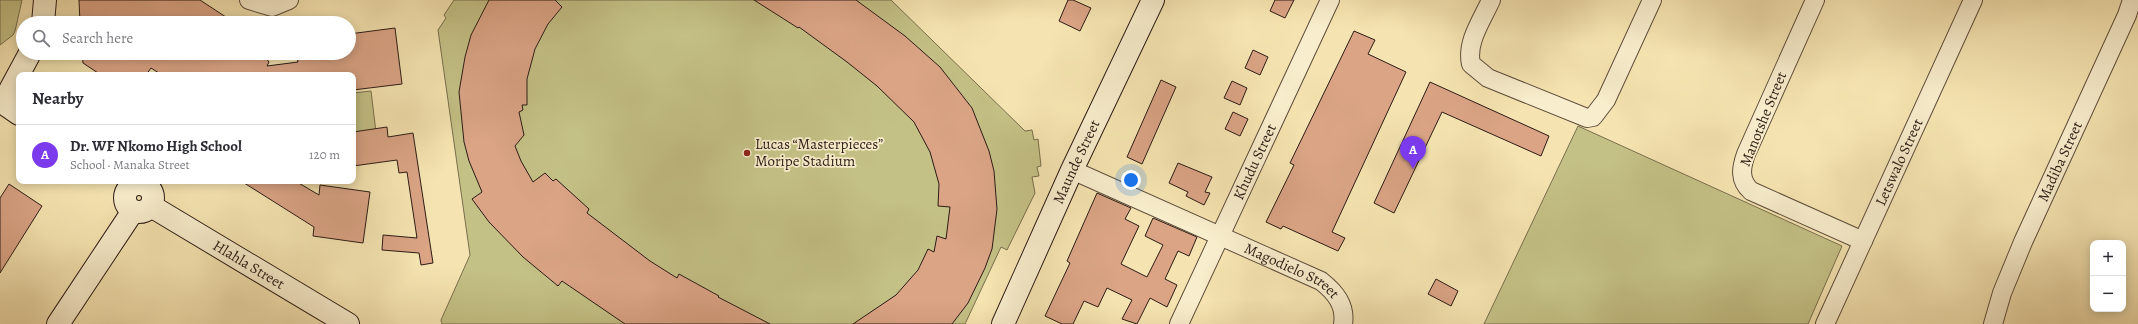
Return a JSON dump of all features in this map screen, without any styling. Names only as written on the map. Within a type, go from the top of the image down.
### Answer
[{"type":"street","points":[[44,16],[45,0]]},
{"type":"street","points":[[249,0],[272,7],[289,0]]},
{"type":"street","name":"Maunde Street","points":[[1002,324],[1072,170],[1153,0]]},
{"type":"street","name":"Khudu Street","points":[[1179,324],[1219,234],[1330,0]]},
{"type":"street","points":[[1491,0],[1469,50],[1471,64],[1488,78],[1579,115],[1593,118],[1606,100],[1652,0]]},
{"type":"street","name":"Manotshe Street","points":[[1815,0],[1742,163],[1742,179],[1751,191],[1862,242]]},
{"type":"street","name":"Letswalo Street","points":[[1825,324],[1973,0]]},
{"type":"street","name":"Madiba Street","points":[[1993,324],[2002,292],[2011,268],[2127,15],[2132,0]]},
{"type":"street","points":[[22,72],[27,60]]},
{"type":"street","points":[[7,106],[16,85]]},
{"type":"street","name":"Magodielo Street","points":[[1072,170],[1219,234],[1321,281],[1339,299],[1343,310],[1343,324]]},
{"type":"street","points":[[58,324],[131,197]]},
{"type":"street","name":"Hlahla Street","points":[[131,197],[324,318],[348,324]]},
{"type":"shaded area","points":[[0,0],[22,0],[18,16],[16,16],[15,31],[13,35],[0,45]]},
{"type":"shaded area","name":"Lucas “Masterpieces” Moripe Stadium","points":[[454,0],[891,0],[1025,131],[1032,130],[1034,140],[1038,139],[1041,166],[1037,167],[1039,176],[1032,177],[1035,193],[1007,250],[1001,247],[965,324],[442,324],[441,320],[470,255],[438,30],[446,18],[444,15]]},
{"type":"shaded area","points":[[371,91],[376,132],[356,135],[356,93]]},
{"type":"shaded area","points":[[1578,126],[1842,246],[1808,324],[1484,324]]},
{"type":"building","points":[[79,0],[200,0],[224,16],[80,16]]},
{"type":"building","points":[[489,0],[555,0],[562,7],[548,24],[535,49],[527,79],[527,105],[522,105],[523,110],[519,112],[524,135],[515,146],[521,161],[533,182],[545,173],[553,181],[556,179],[589,209],[587,213],[650,261],[677,278],[679,274],[719,296],[718,297],[770,324],[625,324],[562,281],[558,286],[523,257],[489,222],[472,199],[482,192],[469,161],[464,142],[459,92],[465,57],[471,35]]},
{"type":"building","points":[[754,0],[856,0],[905,36],[940,67],[972,108],[989,151],[994,171],[997,209],[992,249],[985,268],[968,303],[952,324],[853,324],[896,295],[918,270],[928,249],[934,252],[937,236],[946,239],[950,207],[938,206],[939,184],[930,152],[914,122],[877,86],[847,62],[799,27],[798,28]]},
{"type":"building","points":[[1068,0],[1073,0],[1091,8],[1080,31],[1059,21]]},
{"type":"building","points":[[1275,0],[1294,0],[1285,18],[1270,11]]},
{"type":"building","points":[[395,28],[402,84],[356,90],[356,72],[157,72],[151,68],[148,72],[96,72],[83,63],[83,60],[267,60],[269,62],[267,66],[298,62],[298,60],[356,60],[356,33]]},
{"type":"building","points":[[1354,31],[1375,40],[1368,54],[1406,72],[1332,232],[1345,238],[1338,251],[1283,226],[1281,229],[1266,222],[1294,165],[1290,163]]},
{"type":"building","points":[[1253,50],[1268,57],[1260,75],[1245,68]]},
{"type":"building","points":[[1161,80],[1176,87],[1142,164],[1127,157]]},
{"type":"building","points":[[1232,81],[1247,88],[1240,105],[1224,98]]},
{"type":"building","points":[[1430,82],[1549,136],[1541,156],[1442,112],[1394,213],[1374,203]]},
{"type":"building","points":[[1233,112],[1248,119],[1240,136],[1225,129]]},
{"type":"building","points":[[387,127],[388,137],[413,133],[433,263],[421,265],[419,253],[382,250],[383,235],[417,238],[407,172],[399,173],[397,160],[356,166],[356,132]]},
{"type":"building","points":[[1178,163],[1212,177],[1205,192],[1210,193],[1204,205],[1186,196],[1188,192],[1169,183]]},
{"type":"building","points":[[9,184],[42,206],[0,273],[0,198]]},
{"type":"building","points":[[246,184],[300,184],[319,195],[320,185],[370,192],[363,243],[313,236],[314,227]]},
{"type":"building","points":[[1097,193],[1131,208],[1125,219],[1139,226],[1121,264],[1147,277],[1163,245],[1145,236],[1153,218],[1197,237],[1189,256],[1178,251],[1165,279],[1177,285],[1167,307],[1150,298],[1137,324],[1122,319],[1132,300],[1107,288],[1098,307],[1084,301],[1073,324],[1062,324],[1045,316],[1070,263],[1067,261]]},
{"type":"building","points":[[1436,279],[1458,291],[1451,306],[1428,294]]},
{"type":"place","name":"Lucas “Masterpieces” Moripe Stadium","points":[[747,153]]},
{"type":"place","name":"Dr. WF Nkomo High School","points":[[1413,169]]}]
